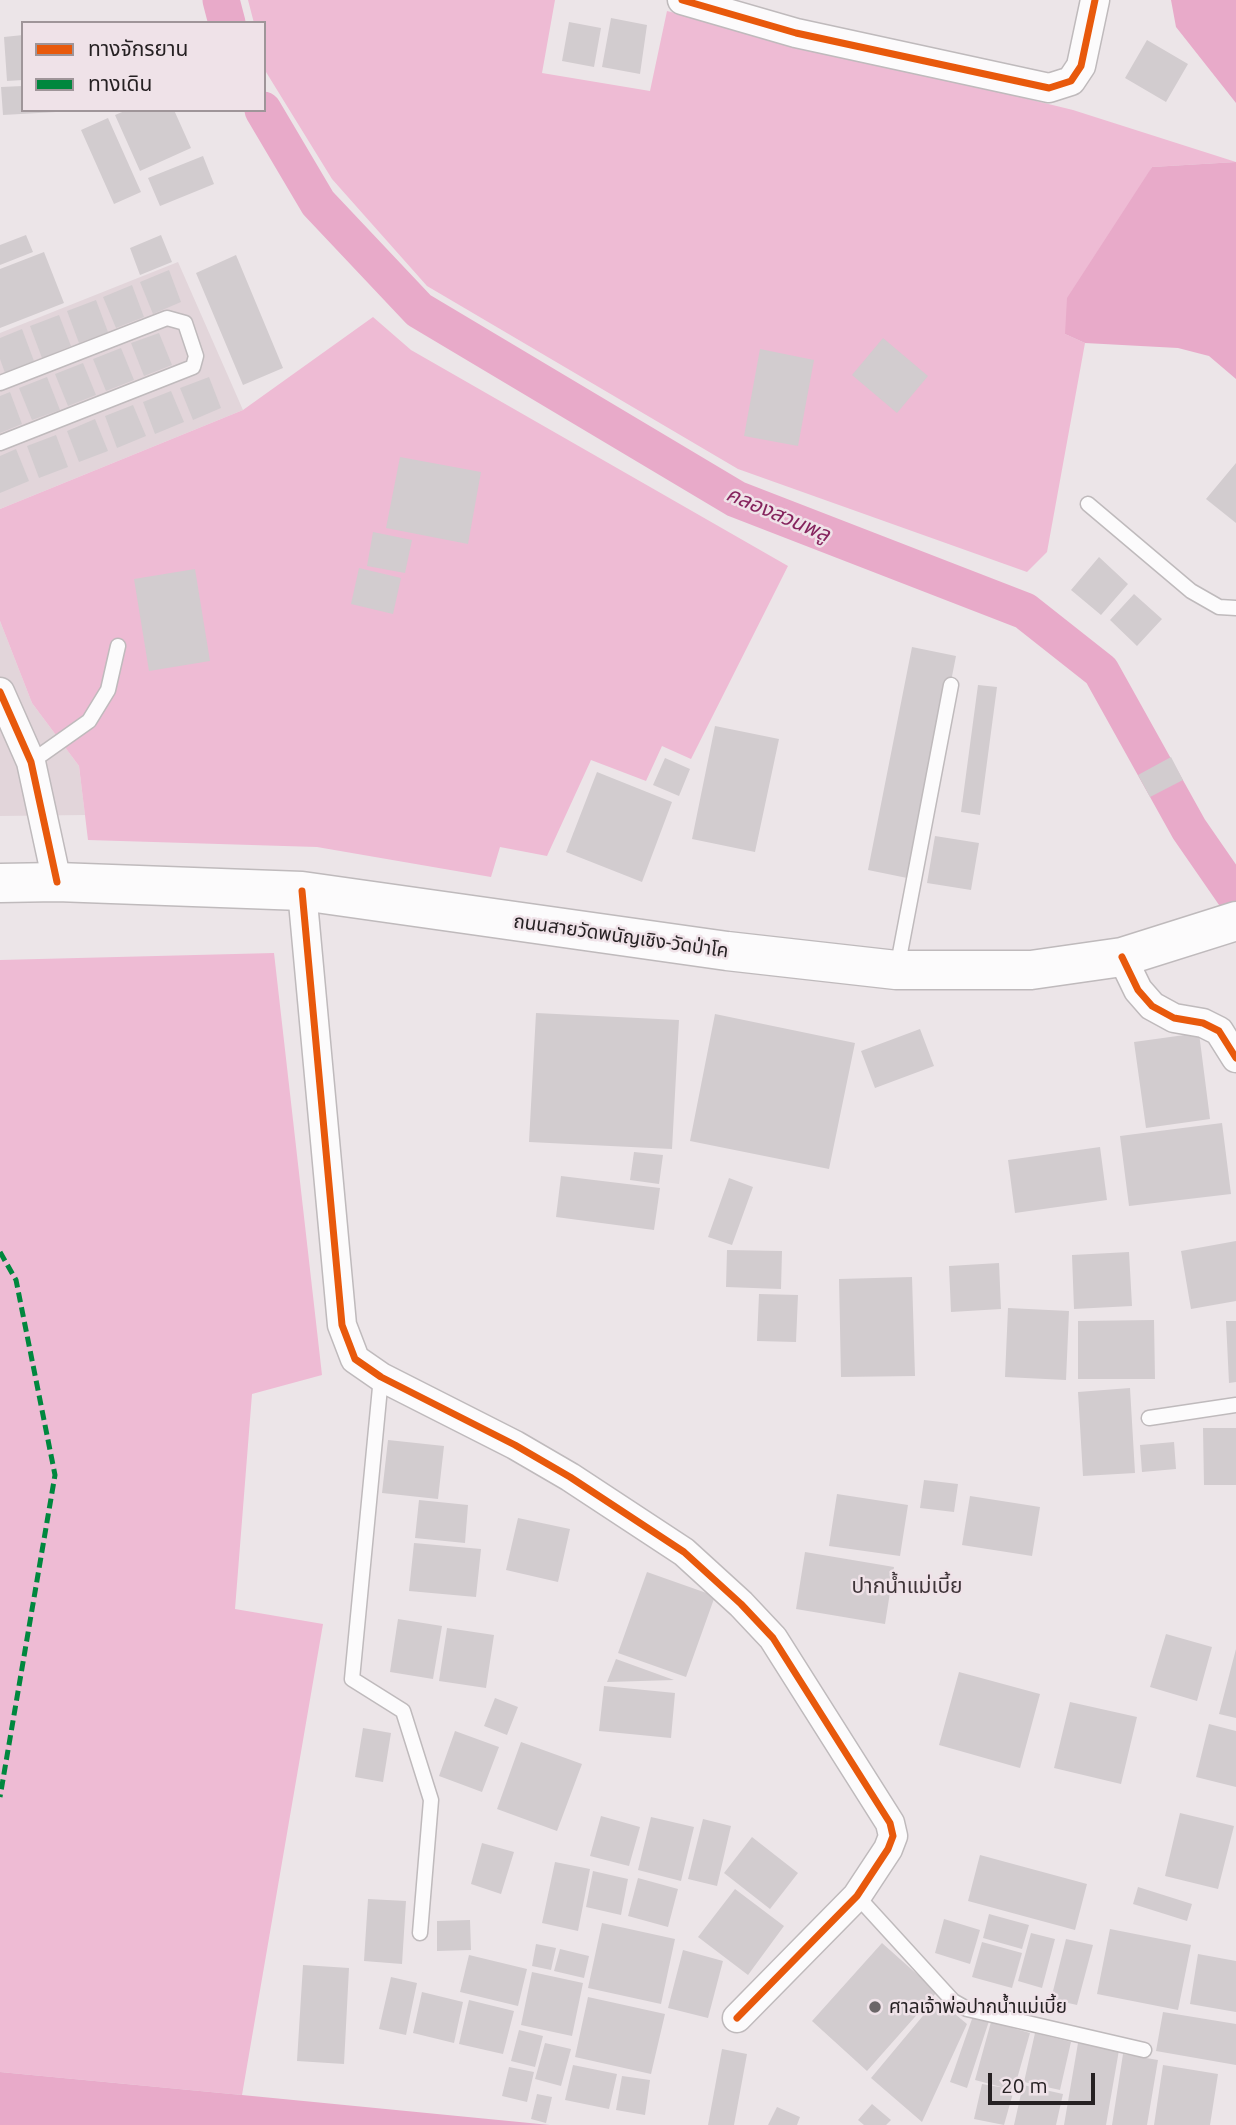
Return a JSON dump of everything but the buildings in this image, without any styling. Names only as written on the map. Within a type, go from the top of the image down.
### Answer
[{"type":"main road","name":"ถนนสายวัดพนัญเชิง-วัดป่าโค","points":[[0,883],[57,882],[302,891],[727,951],[896,970],[1031,970],[1122,957],[1236,920]]},
{"type":"street","points":[[682,0],[796,33],[1049,89],[1071,81],[1081,66],[1095,0]]},
{"type":"street","points":[[0,692],[31,762],[57,882]]},
{"type":"street","points":[[302,891],[342,1325],[355,1359],[381,1377],[515,1445],[637,1519],[684,1552],[741,1604],[772,1638],[890,1823],[893,1836],[888,1849],[857,1896],[737,2018]]},
{"type":"street","points":[[1122,957],[1138,990],[1152,1006],[1174,1017],[1203,1023],[1219,1031],[1236,1058]]},
{"type":"lane","points":[[0,383],[167,318],[185,323],[196,356],[193,367],[0,443]]},
{"type":"lane","points":[[1088,504],[1191,591],[1219,607],[1236,608]]},
{"type":"lane","points":[[31,762],[89,721],[108,690],[118,646]]},
{"type":"lane","points":[[896,970],[951,685]]},
{"type":"lane","points":[[381,1377],[352,1679],[404,1711],[431,1800],[420,1933]]},
{"type":"lane","points":[[1149,1418],[1236,1405]]},
{"type":"lane","points":[[857,1896],[953,2001],[967,2009],[1144,2050]]},
{"type":"shaded area","points":[[248,0],[555,0],[542,73],[650,91],[667,11],[1073,110],[1236,162],[1152,167],[1065,334],[1085,343],[1047,552],[1027,572],[738,469],[427,286],[332,179],[266,72],[266,21],[253,21]]},
{"type":"shaded area","points":[[1171,0],[1236,0],[1236,103],[1176,27]]},
{"type":"shaded area","points":[[1236,162],[1236,379],[1209,356],[1178,348],[1085,343],[1065,334],[1067,298],[1152,167]]},
{"type":"shaded area","points":[[178,262],[243,410],[0,509],[0,333]]},
{"type":"shaded area","points":[[373,317],[411,350],[788,566],[691,759],[662,746],[646,781],[591,760],[547,856],[500,847],[491,877],[317,847],[88,840],[79,766],[32,703],[0,621],[0,509],[243,410]]},
{"type":"shaded area","points":[[0,621],[32,703],[79,766],[85,815],[0,816]]},
{"type":"shaded area","points":[[274,953],[322,1375],[252,1394],[235,1609],[323,1624],[242,2095],[0,2072],[0,960]]},
{"type":"shaded area","points":[[0,2072],[242,2095],[550,2125],[0,2125]]},
{"type":"waterway","name":"คลองสวนพลู","points":[[221,0],[226,21]]},
{"type":"waterway","name":"คลองสวนพลู","points":[[264,112],[318,203],[419,310],[736,499],[1025,611],[1101,671],[1189,829],[1236,897]]},
{"type":"marked path","points":[[0,1252],[16,1280],[55,1475],[0,1797]]},
{"type":"cycle path","points":[[682,0],[796,33],[1049,88],[1071,81],[1081,66],[1095,0]]},
{"type":"cycle path","points":[[0,692],[31,762],[57,882]]},
{"type":"cycle path","points":[[302,891],[342,1325],[355,1359],[381,1377],[515,1445],[570,1477],[684,1552],[741,1604],[773,1638],[890,1823],[893,1836],[888,1849],[857,1896],[737,2018]]},
{"type":"cycle path","points":[[1122,957],[1138,990],[1152,1006],[1174,1018],[1203,1023],[1219,1031],[1236,1058]]},
{"type":"place","name":"ศาลเจ้าพ่อปากน้ำแม่เบี้ย","points":[[875,2007]]},
{"type":"district","name":"ปากน้ำแม่เบี้ย","points":[[907,1586]]}]
